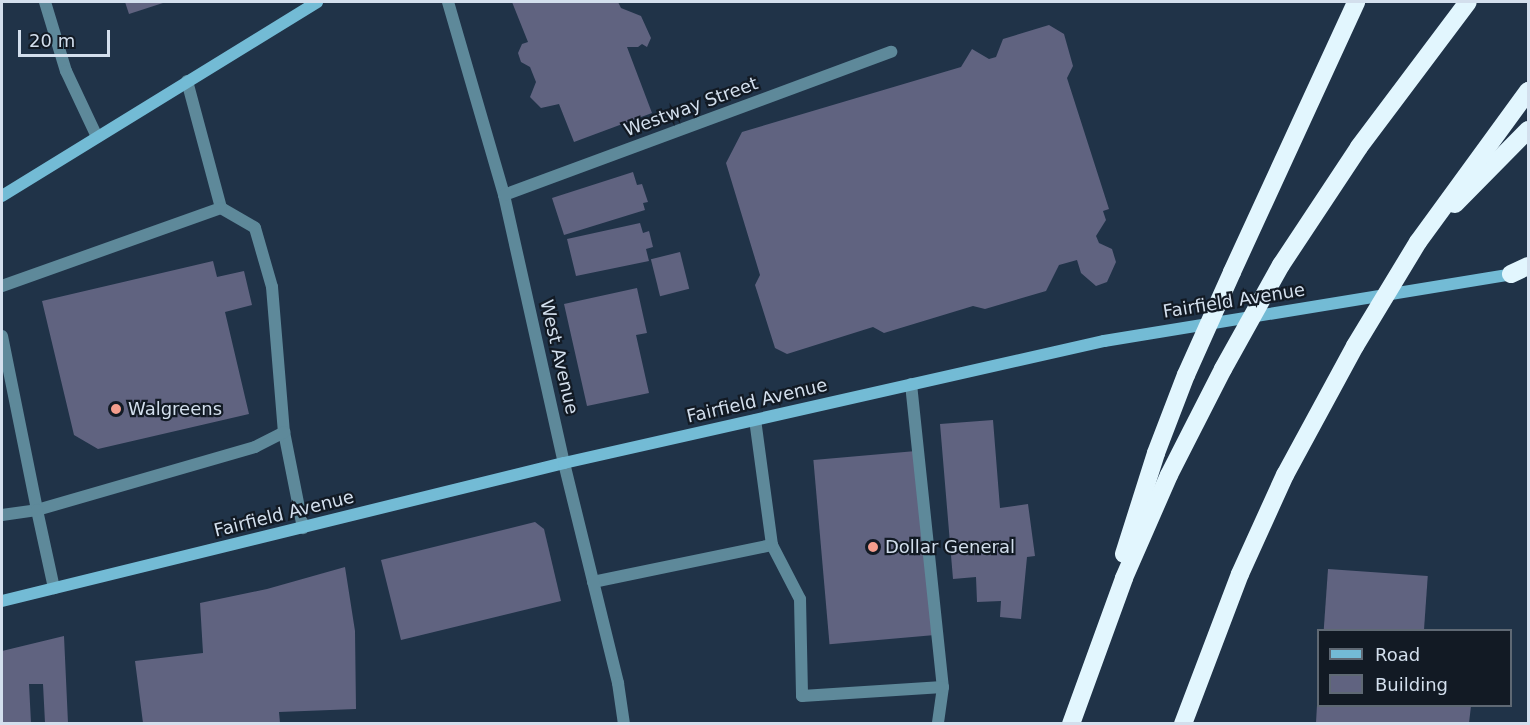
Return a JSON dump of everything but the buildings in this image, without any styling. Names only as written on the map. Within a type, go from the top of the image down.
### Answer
[{"type":"highway","points":[[1104,630],[1130,531],[1186,375],[1356,2]]},
{"type":"highway","points":[[1071,723],[1104,630],[1169,475],[1222,369],[1281,265],[1359,147],[1468,2]]},
{"type":"highway","points":[[1183,723],[1249,554],[1285,475],[1355,346],[1418,242],[1528,91]]},
{"type":"highway","points":[[1418,242],[1528,130]]},
{"type":"highway","points":[[1520,273],[1528,266]]},
{"type":"main road","points":[[2,196],[316,2]]},
{"type":"main road","name":"Fairfield Avenue","points":[[2,601],[564,463],[1104,341],[1520,273]]},
{"type":"street","points":[[45,2],[66,71],[97,136]]},
{"type":"street","name":"West Avenue","points":[[448,2],[504,195],[564,463],[618,683],[624,723]]},
{"type":"street","name":"Westway Street","points":[[504,195],[891,52]]},
{"type":"street","points":[[187,81],[221,208],[255,228],[272,287],[284,432],[303,528]]},
{"type":"street","points":[[2,286],[221,208]]},
{"type":"street","points":[[2,336],[54,588]]},
{"type":"street","points":[[911,384],[943,687],[938,723]]},
{"type":"street","points":[[755,420],[772,545],[800,598],[802,696],[943,687]]},
{"type":"street","points":[[2,516],[37,510],[255,447],[284,432]]},
{"type":"street","points":[[593,582],[772,545]]},
{"type":"place","name":"Walgreens","points":[[116,409]]},
{"type":"place","name":"Dollar General","points":[[873,547]]}]
